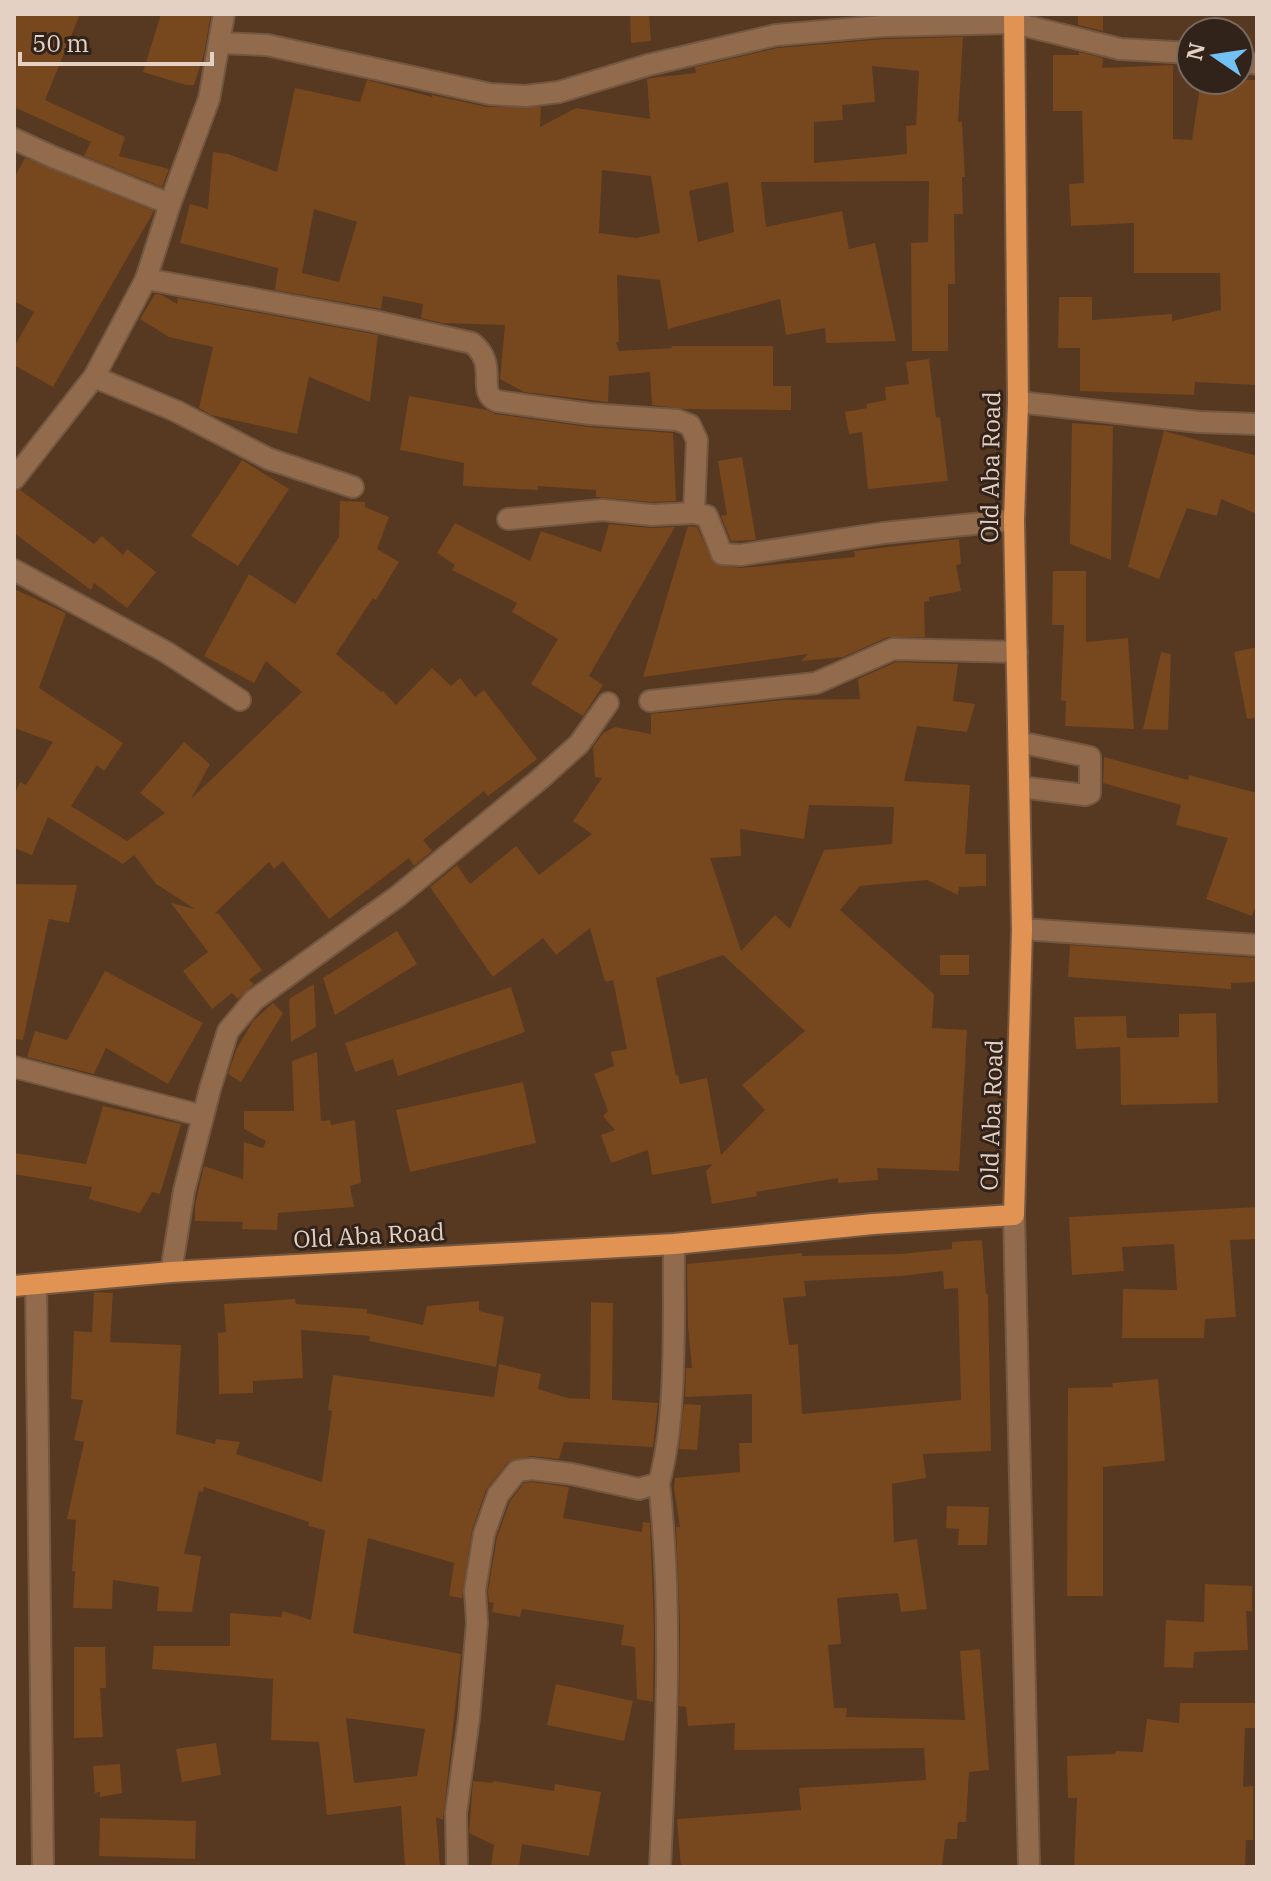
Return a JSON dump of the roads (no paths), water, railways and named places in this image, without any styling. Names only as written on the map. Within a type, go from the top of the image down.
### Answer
[{"type":"main road","name":"Old Aba Road","points":[[14,1286],[171,1272],[674,1244],[873,1224],[1014,1215],[1022,929],[1014,520],[1018,402],[1014,18]]},
{"type":"street","points":[[16,471],[94,377],[146,279],[209,99],[224,14]]},
{"type":"street","points":[[220,43],[267,45],[490,94],[526,96],[559,92],[648,65],[776,35],[883,26],[1014,18],[1120,49],[1175,52]]},
{"type":"street","points":[[14,139],[170,204]]},
{"type":"street","points":[[146,279],[374,321],[472,343],[482,351],[486,360],[487,393],[497,401],[590,414],[677,420],[690,425],[697,440],[694,513]]},
{"type":"street","points":[[94,377],[176,411],[269,459],[353,487]]},
{"type":"street","points":[[1018,402],[1199,422],[1257,424]]},
{"type":"street","points":[[508,519],[602,510],[652,515],[694,513],[707,516],[722,554],[741,555],[883,533],[1014,520]]},
{"type":"street","points":[[14,570],[166,652],[240,700]]},
{"type":"street","points":[[650,701],[816,683],[893,649],[1017,652]]},
{"type":"street","points":[[171,1272],[184,1191],[228,1031],[254,1000],[398,896],[540,779],[579,744],[608,703]]},
{"type":"street","points":[[1019,742],[1090,757],[1092,770],[1090,793],[1085,795],[1020,787]]},
{"type":"street","points":[[1022,929],[1257,945]]},
{"type":"street","points":[[14,1067],[203,1116]]},
{"type":"street","points":[[1014,1215],[1029,1867]]},
{"type":"street","points":[[660,1867],[668,1663],[665,1537],[659,1483],[665,1462],[672,1376],[674,1244]]},
{"type":"street","points":[[36,1284],[43,1867]]},
{"type":"street","points":[[457,1867],[456,1813],[469,1718],[477,1623],[475,1590],[484,1534],[498,1495],[517,1471],[532,1469],[639,1489],[659,1483]]}]
